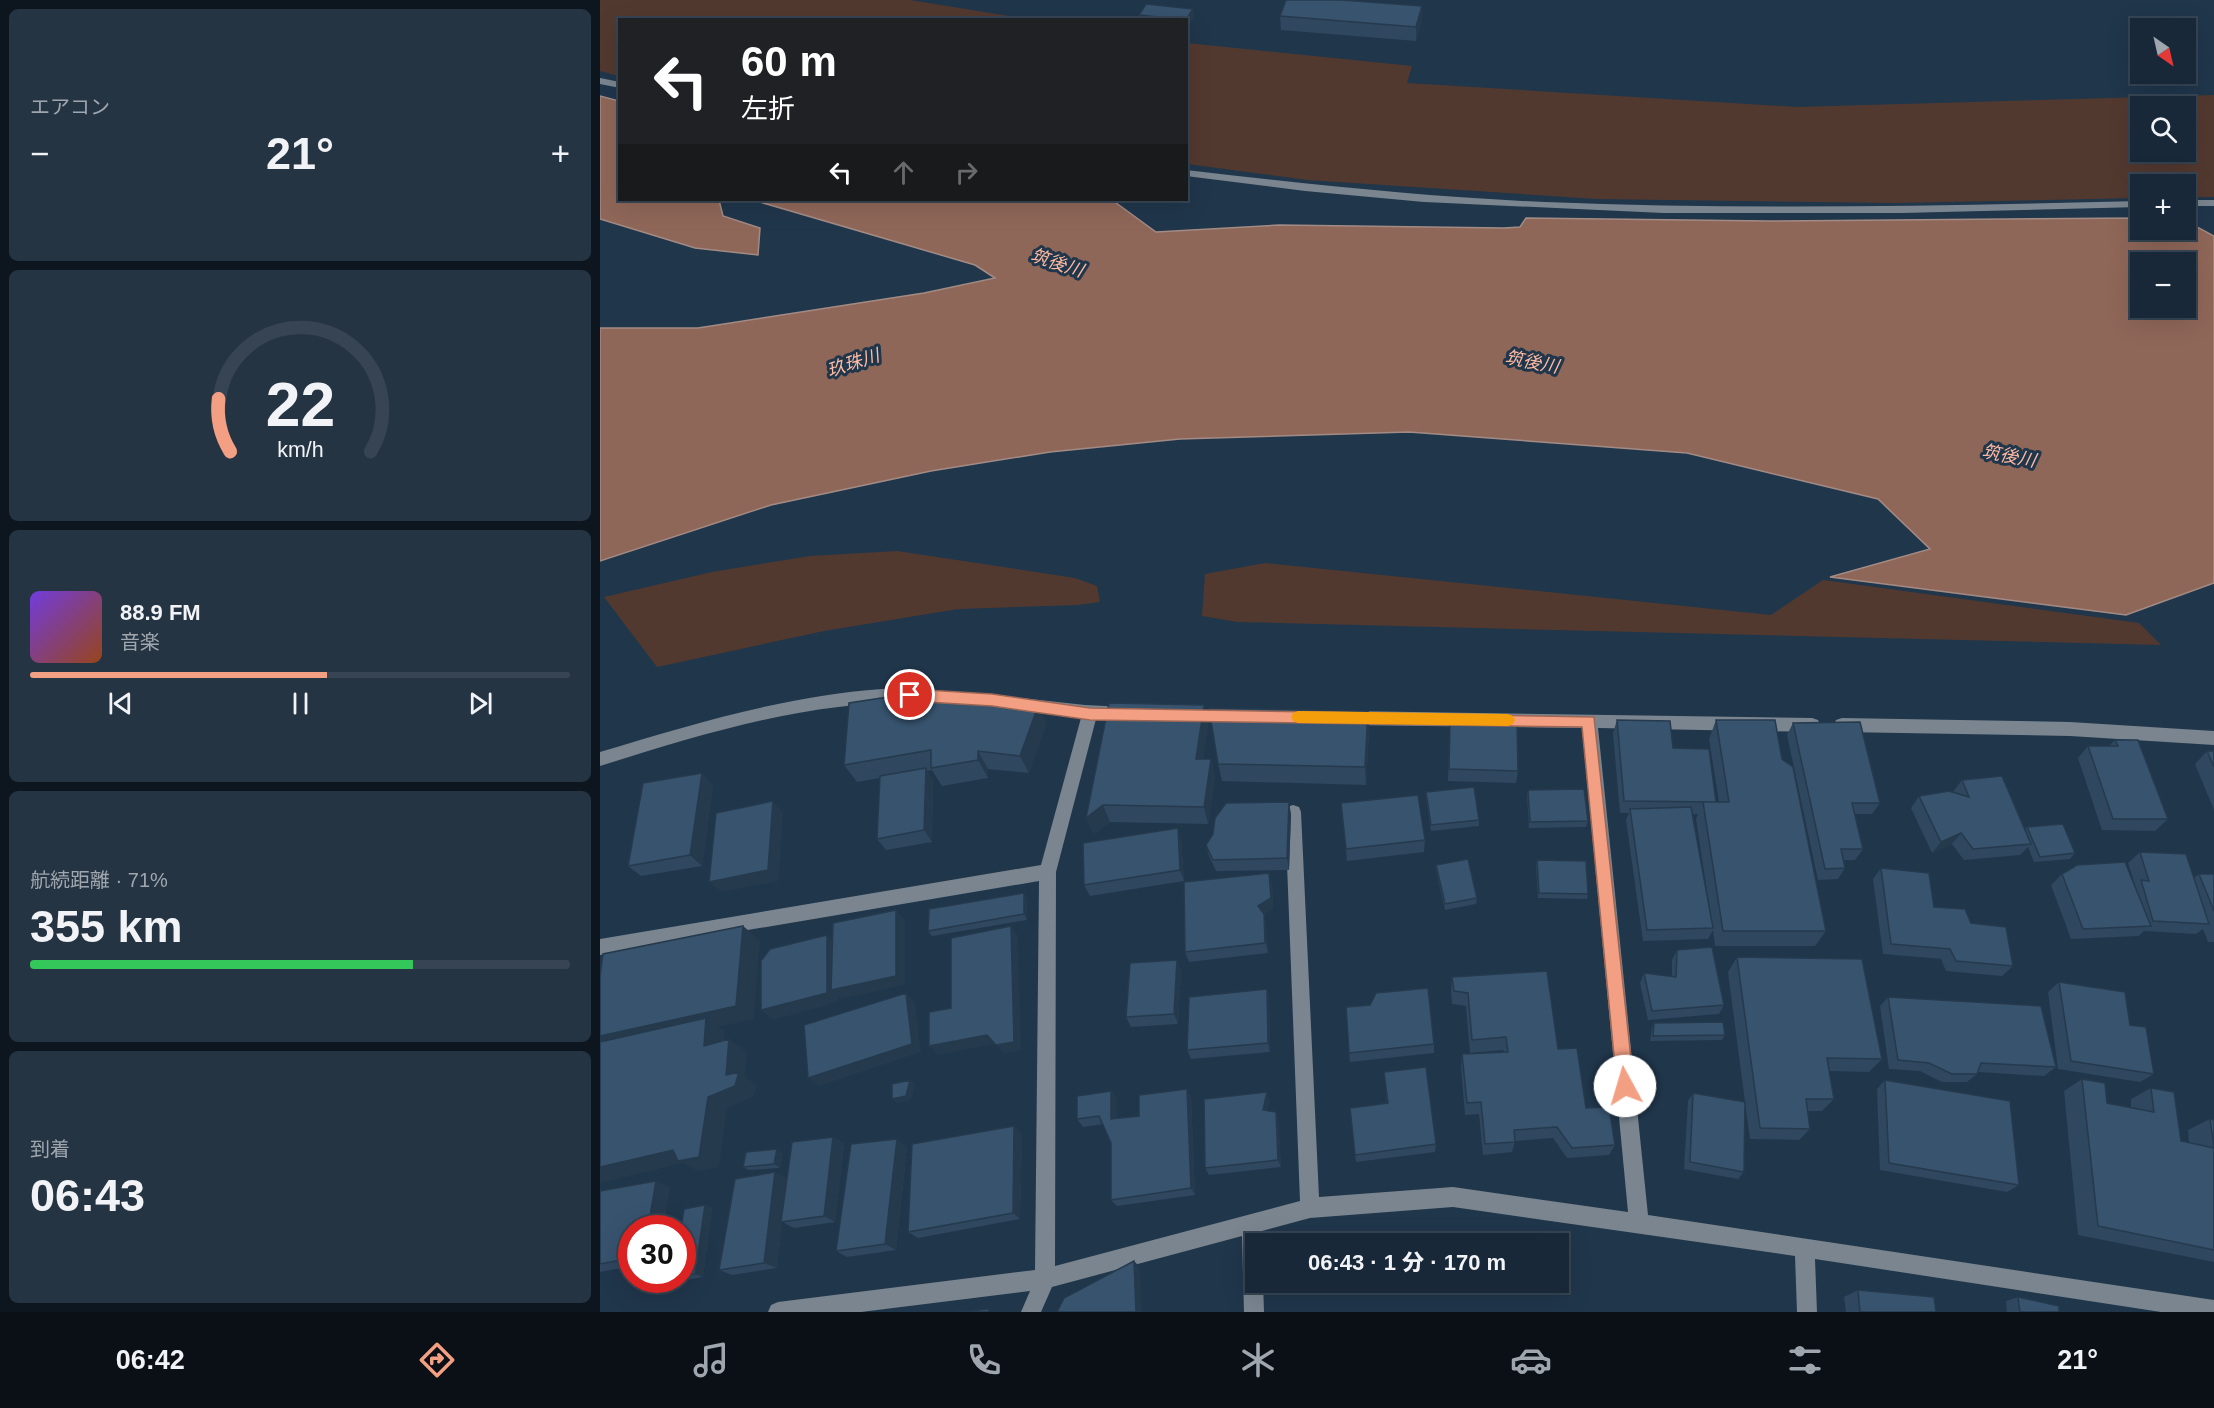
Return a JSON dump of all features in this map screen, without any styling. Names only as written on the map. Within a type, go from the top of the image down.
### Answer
[{"type":"street","points":[[600,81],[618,85]]},
{"type":"street","points":[[1188,173],[1270,185],[1503,203],[1638,209],[1814,212],[2130,204]]},
{"type":"street","points":[[2196,203],[2214,202]]},
{"type":"street","points":[[600,759],[684,734],[802,705],[889,694],[992,700],[1090,714],[1137,715]]},
{"type":"street","points":[[1031,1312],[1045,1279],[1048,872],[1090,714]]},
{"type":"street","points":[[1339,718],[2070,729],[2214,738]]},
{"type":"street","points":[[1589,721],[1639,1223]]},
{"type":"street","points":[[1293,812],[1310,1208]]},
{"type":"street","points":[[600,948],[1048,872]]},
{"type":"street","points":[[778,1312],[1045,1279],[1310,1208],[1453,1197],[1805,1247],[2214,1310]]},
{"type":"street","points":[[1252,1224],[1254,1312]]},
{"type":"street","points":[[1805,1247],[1807,1312]]},
{"type":"shaded area","points":[[600,0],[910,0],[1021,18],[618,18],[618,76],[600,71]]},
{"type":"shaded area","points":[[1188,43],[1412,66],[1407,83],[1797,107],[2130,97],[2130,162],[2196,162],[2196,96],[2179,96],[2214,95],[2214,197],[2196,197],[2196,174],[2130,174],[2130,198],[1895,203],[1597,199],[1307,180],[1188,164]]},
{"type":"shaded area","points":[[897,551],[1075,578],[1097,586],[1100,602],[1078,605],[958,609],[824,631],[657,667],[604,597],[712,572],[810,556]]},
{"type":"shaded area","points":[[1265,563],[1771,615],[1823,580],[2139,623],[2161,645],[1238,622],[1202,616],[1205,574]]},
{"type":"water","points":[[600,96],[618,101],[618,201],[719,201],[723,216],[760,228],[758,255],[695,248],[600,219]]},
{"type":"water","points":[[756,201],[1113,201],[1156,232],[1279,225],[1504,228],[1520,227],[1526,218],[1768,221],[2130,218],[2130,240],[2196,240],[2196,226],[2214,236],[2214,583],[2126,615],[1830,577],[1930,549],[1878,499],[1687,453],[1409,432],[1180,439],[1050,452],[931,471],[771,505],[600,561],[600,328],[698,328],[924,293],[995,278],[975,265]]},
{"type":"building","points":[[1286,0],[1342,0],[1422,6],[1416,27],[1280,16]]},
{"type":"building","points":[[1146,4],[1193,9],[1187,18],[1139,15]]},
{"type":"building","points":[[921,692],[1038,706],[1020,756],[978,751],[978,760],[931,768],[931,750],[844,765],[849,703]]},
{"type":"building","points":[[1109,703],[1204,705],[1196,759],[1211,759],[1204,807],[1103,805],[1086,818]]},
{"type":"building","points":[[1209,708],[1368,711],[1365,767],[1218,764]]},
{"type":"building","points":[[1450,719],[1517,721],[1518,771],[1449,769]]},
{"type":"building","points":[[1617,720],[1670,721],[1673,748],[1709,749],[1716,802],[1624,801]]},
{"type":"building","points":[[1716,720],[1775,720],[1782,759],[1793,767],[1826,931],[1723,931],[1703,802],[1729,802]]},
{"type":"building","points":[[1860,722],[1880,803],[1852,803],[1863,849],[1841,849],[1845,868],[1825,869],[1793,723]]},
{"type":"building","points":[[2115,740],[2138,740],[2168,819],[2113,819],[2088,746],[2118,746]]},
{"type":"building","points":[[2207,751],[2214,751],[2214,767]]},
{"type":"building","points":[[926,768],[924,830],[877,839],[880,776]]},
{"type":"building","points":[[702,773],[690,855],[628,866],[643,783]]},
{"type":"building","points":[[2002,776],[2031,844],[1973,849],[1961,833],[1941,842],[1919,796],[1949,791],[1969,797],[1962,780]]},
{"type":"building","points":[[1474,787],[1479,820],[1431,825],[1426,792]]},
{"type":"building","points":[[1584,789],[1588,821],[1530,822],[1528,790]]},
{"type":"building","points":[[1418,795],[1425,840],[1346,849],[1341,803]]},
{"type":"building","points":[[773,801],[768,870],[709,882],[716,813]]},
{"type":"building","points":[[1289,802],[1287,858],[1213,860],[1206,845],[1213,834],[1215,818],[1226,803]]},
{"type":"building","points":[[1691,807],[1713,928],[1647,930],[1630,809]]},
{"type":"building","points":[[2063,824],[2075,853],[2040,857],[2027,827]]},
{"type":"building","points":[[1178,828],[1180,870],[1084,885],[1083,843]]},
{"type":"building","points":[[2140,852],[2186,854],[2209,924],[2153,921],[2141,880],[2149,881]]},
{"type":"building","points":[[1468,859],[1477,898],[1445,904],[1436,865]]},
{"type":"building","points":[[1537,860],[1586,861],[1588,894],[1539,893]]},
{"type":"building","points":[[2125,862],[2151,926],[2083,929],[2062,874],[2077,865]]},
{"type":"building","points":[[1881,868],[1929,873],[1934,907],[1965,909],[1971,923],[2006,927],[2013,966],[1956,961],[1950,949],[1891,944]]},
{"type":"building","points":[[1269,873],[1271,898],[1258,906],[1264,914],[1265,943],[1185,952],[1184,882]]},
{"type":"building","points":[[2199,874],[2214,874],[2214,911]]},
{"type":"building","points":[[1024,893],[1024,914],[928,931],[929,909]]},
{"type":"building","points":[[896,910],[896,976],[831,990],[833,923]]},
{"type":"building","points":[[743,926],[736,1006],[600,1036],[600,977],[603,954]]},
{"type":"building","points":[[1011,926],[1014,1042],[996,1045],[987,1035],[929,1046],[929,1012],[951,1008],[951,938]]},
{"type":"building","points":[[827,935],[827,993],[761,1010],[761,961],[770,949]]},
{"type":"building","points":[[1712,947],[1724,1005],[1652,1011],[1644,973],[1676,977],[1677,950]]},
{"type":"building","points":[[1737,957],[1862,959],[1882,1059],[1827,1058],[1834,1099],[1806,1099],[1810,1129],[1760,1128]]},
{"type":"building","points":[[1177,960],[1174,1014],[1126,1017],[1130,963]]},
{"type":"building","points":[[1547,971],[1558,1049],[1577,1048],[1586,1108],[1609,1107],[1615,1145],[1572,1148],[1557,1127],[1514,1130],[1515,1142],[1485,1144],[1481,1102],[1467,1103],[1462,1054],[1508,1052],[1506,1037],[1472,1040],[1468,993],[1454,991],[1452,977]]},
{"type":"building","points":[[2059,982],[2125,992],[2130,1025],[2146,1027],[2154,1074],[2071,1061]]},
{"type":"building","points":[[1428,988],[1434,1044],[1349,1053],[1346,1007],[1370,1005],[1376,993]]},
{"type":"building","points":[[1267,989],[1268,1043],[1187,1050],[1189,997]]},
{"type":"building","points":[[906,993],[912,1044],[808,1078],[804,1025]]},
{"type":"building","points":[[1888,997],[2041,1006],[2056,1067],[1981,1063],[1977,1074],[1952,1074],[1929,1063],[1898,1060]]},
{"type":"building","points":[[706,1018],[704,1046],[729,1039],[726,1075],[739,1072],[735,1086],[708,1097],[699,1157],[678,1161],[673,1150],[600,1167],[600,1042]]},
{"type":"building","points":[[1723,1022],[1725,1035],[1653,1036],[1654,1023]]},
{"type":"building","points":[[1426,1067],[1436,1144],[1355,1155],[1350,1108],[1388,1103],[1384,1072]]},
{"type":"building","points":[[2082,1079],[2105,1083],[2107,1103],[2154,1112],[2151,1088],[2174,1092],[2181,1141],[2214,1148],[2214,1250],[2098,1226]]},
{"type":"building","points":[[910,1080],[906,1096],[892,1099],[892,1084]]},
{"type":"building","points":[[1885,1080],[2010,1101],[2019,1185],[1889,1163]]},
{"type":"building","points":[[1187,1089],[1191,1188],[1111,1200],[1111,1143],[1099,1116],[1077,1119],[1077,1096],[1111,1091],[1111,1119],[1139,1116],[1139,1095]]},
{"type":"building","points":[[1267,1092],[1263,1110],[1276,1112],[1278,1160],[1205,1168],[1204,1099]]},
{"type":"building","points":[[1693,1093],[1745,1102],[1744,1172],[1690,1162]]},
{"type":"building","points":[[2210,1119],[2214,1120],[2214,1147]]},
{"type":"building","points":[[1014,1126],[1013,1213],[908,1232],[912,1144]]},
{"type":"building","points":[[833,1137],[824,1216],[781,1222],[792,1142]]},
{"type":"building","points":[[897,1139],[885,1244],[836,1251],[851,1144]]},
{"type":"building","points":[[777,1149],[774,1164],[743,1167],[746,1152]]},
{"type":"building","points":[[775,1172],[764,1263],[719,1270],[735,1179]]},
{"type":"building","points":[[656,1181],[650,1215],[618,1215],[618,1261],[600,1264],[600,1191]]},
{"type":"building","points":[[705,1205],[696,1267],[696,1215],[683,1215],[684,1209]]},
{"type":"building","points":[[1134,1261],[1136,1312],[1057,1312],[1064,1298]]},
{"type":"building","points":[[1858,1290],[1934,1297],[1936,1312],[1860,1312]]},
{"type":"building","points":[[2018,1297],[2059,1306],[2059,1312],[2020,1312]]},
{"type":"building","points":[[990,1309],[988,1312],[956,1312]]},
{"type":"slow traffic","points":[[1298,717],[1508,720]]},
{"type":"route","points":[[910,695],[992,700],[1090,714],[1589,721],[1625,1086]]},
{"type":"water label","name":"筑後川","points":[[1057,263]]},
{"type":"water label","name":"筑後川","points":[[1532,362]]},
{"type":"water label","name":"玖珠川","points":[[853,363]]},
{"type":"water label","name":"筑後川","points":[[2009,456]]}]
